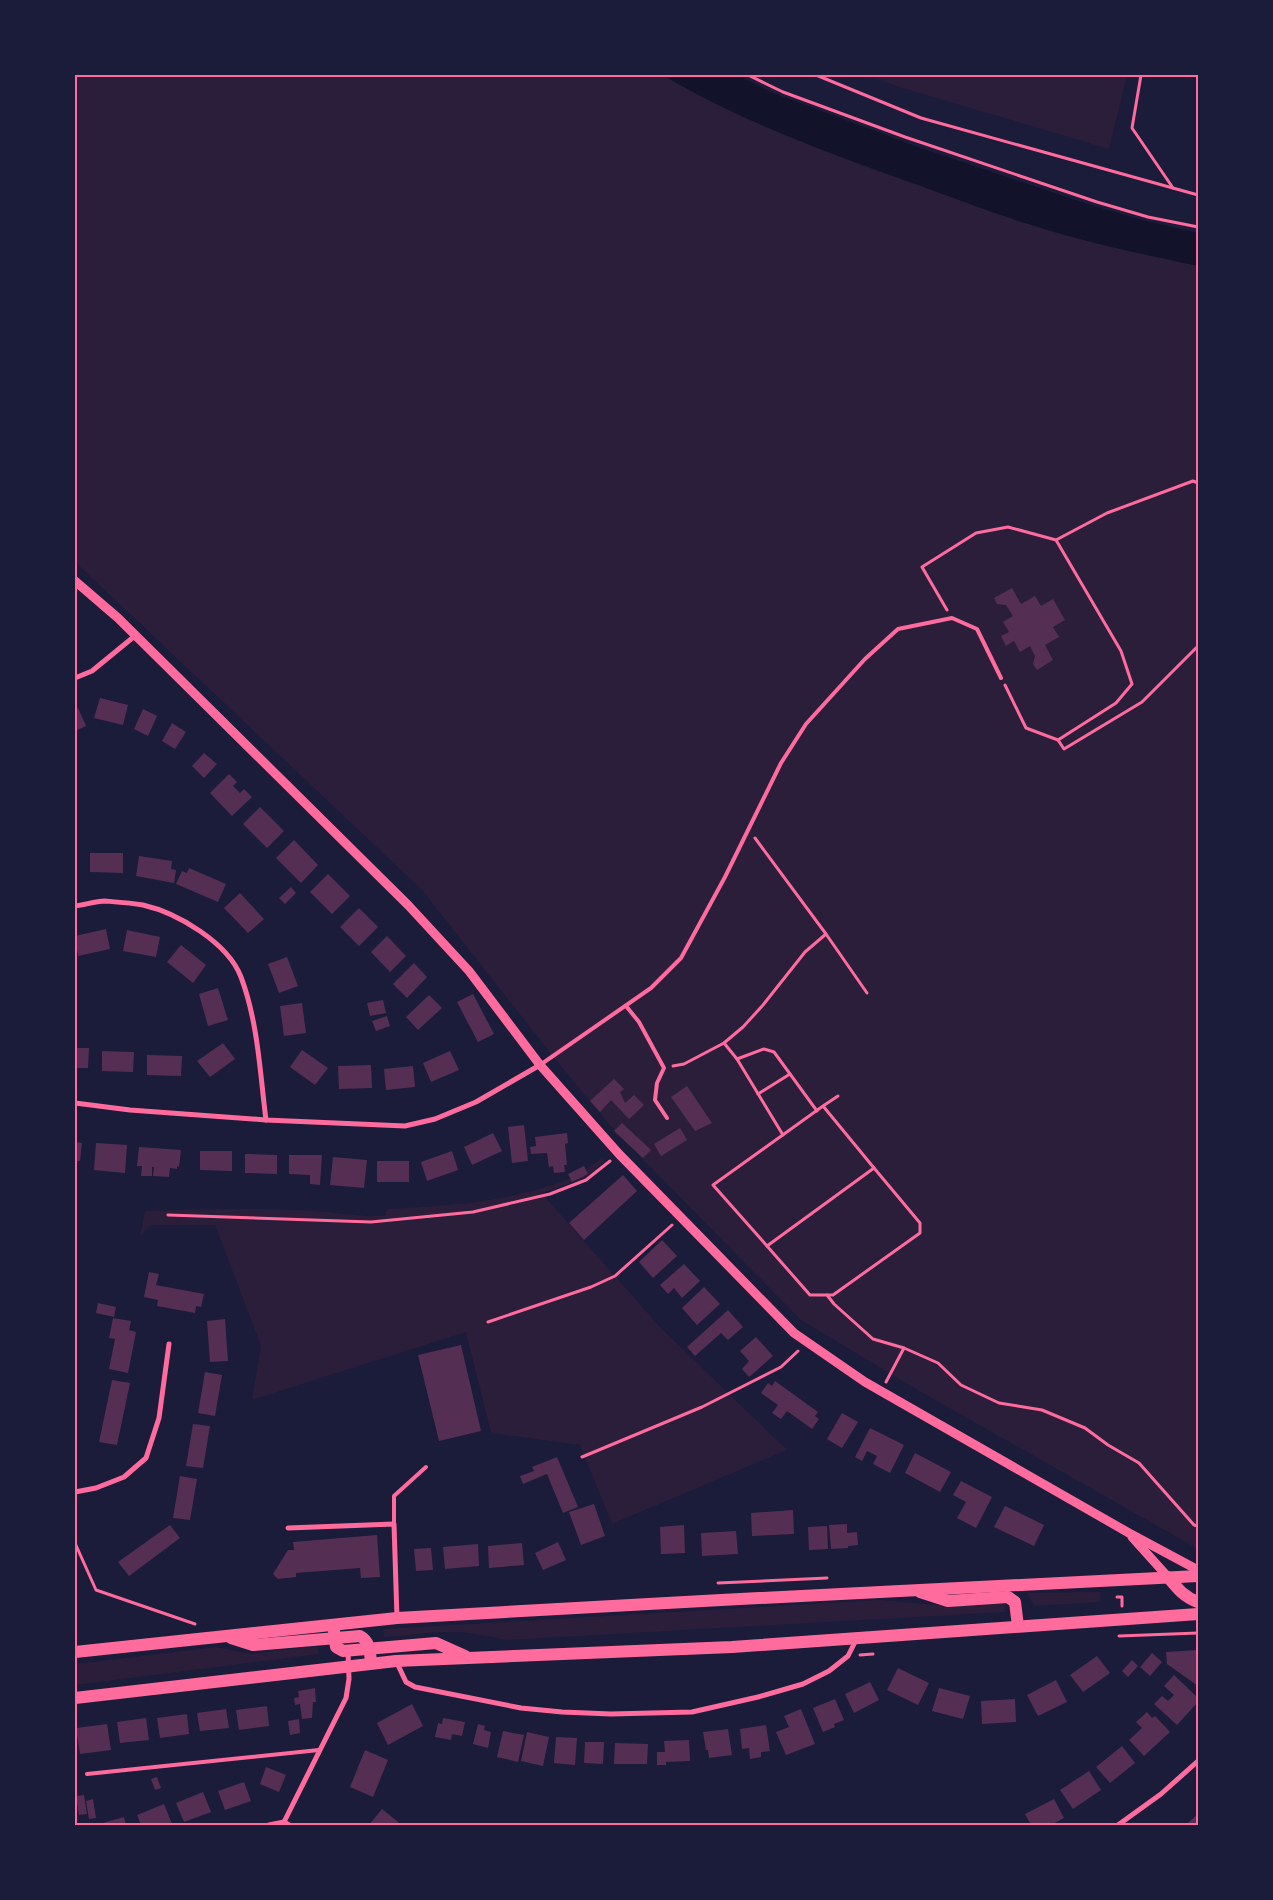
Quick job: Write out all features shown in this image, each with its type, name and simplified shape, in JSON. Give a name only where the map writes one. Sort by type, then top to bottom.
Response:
[{"type":"main road","points":[[75,1652],[226,1637],[334,1631],[397,1618],[1198,1576]]},
{"type":"main road","points":[[1168,1577],[1182,1594],[1198,1602]]},
{"type":"main road","points":[[913,1590],[948,1602],[1008,1597],[1015,1602],[1018,1626]]},
{"type":"main road","points":[[75,1698],[396,1660],[732,1646],[1198,1614]]},
{"type":"main road","points":[[334,1631],[365,1638],[370,1649],[371,1663]]},
{"type":"main road","points":[[334,1631],[336,1647],[343,1651],[436,1643],[468,1657]]},
{"type":"street","points":[[75,582],[136,635],[408,904],[468,971],[540,1065],[619,1154],[794,1333],[881,1391],[1128,1533],[1198,1570]]},
{"type":"street","points":[[75,678],[92,671],[136,635]]},
{"type":"street","points":[[75,906],[104,901],[143,905],[172,915],[198,930],[227,954],[240,975],[249,1006],[266,1120]]},
{"type":"street","points":[[75,1103],[130,1110],[266,1120],[405,1126],[435,1119],[476,1102],[540,1065]]},
{"type":"street","points":[[75,1492],[96,1488],[124,1477],[146,1458],[159,1418],[169,1344]]},
{"type":"street","points":[[288,1528],[394,1524],[397,1618]]},
{"type":"street","points":[[1128,1533],[1168,1577]]},
{"type":"street","points":[[396,1660],[406,1682],[415,1687],[521,1708],[611,1714],[692,1712],[758,1697],[803,1684],[829,1671],[848,1656],[858,1637]]},
{"type":"street","points":[[284,1822],[346,1698],[349,1679],[348,1651]]},
{"type":"street","points":[[1118,1825],[1161,1794],[1198,1761]]},
{"type":"street","points":[[270,1825],[284,1822],[289,1825]]},
{"type":"lane","points":[[540,1065],[651,988],[681,958],[725,877],[781,763],[806,724],[865,658],[898,630],[952,618],[977,630],[1001,678]]},
{"type":"lane","points":[[626,1006],[639,1022],[664,1068],[657,1083],[655,1100],[667,1118]]},
{"type":"lane","points":[[394,1524],[394,1496],[426,1467]]},
{"type":"lane","points":[[88,1774],[320,1750]]},
{"type":"path","points":[[748,75],[783,92],[905,137],[1097,202],[1148,217],[1198,227]]},
{"type":"path","points":[[816,75],[921,118],[1174,189],[1198,194]]},
{"type":"path","points":[[1141,75],[1132,128],[1174,189]]},
{"type":"path","points":[[952,618],[922,567],[976,533],[1008,527],[1056,540],[1107,513],[1193,481],[1198,483]]},
{"type":"path","points":[[1056,540],[1121,651],[1132,684],[1116,703],[1058,740]]},
{"type":"path","points":[[1001,678],[1026,728],[1058,740],[1064,749],[1142,702],[1198,646]]},
{"type":"path","points":[[748,828],[867,993]]},
{"type":"path","points":[[664,1068],[684,1064],[724,1043],[743,1027],[763,1005],[805,952],[826,934]]},
{"type":"path","points":[[724,1043],[737,1059],[783,1135]]},
{"type":"path","points":[[737,1059],[764,1049],[774,1052],[817,1111]]},
{"type":"path","points":[[758,1094],[790,1074]]},
{"type":"path","points":[[823,1106],[920,1223],[920,1234],[833,1295],[810,1295],[713,1185],[823,1106],[838,1096]]},
{"type":"path","points":[[168,1214],[371,1222],[473,1212],[550,1194],[586,1180],[619,1154]]},
{"type":"path","points":[[767,1246],[874,1168]]},
{"type":"path","points":[[488,1322],[591,1287],[615,1276],[681,1216]]},
{"type":"path","points":[[827,1295],[834,1304],[873,1339],[904,1348],[938,1363],[962,1385],[999,1403],[1042,1410],[1085,1428],[1108,1445],[1139,1463],[1194,1525],[1198,1526]]},
{"type":"path","points":[[582,1457],[702,1407],[739,1389],[781,1366],[807,1342]]},
{"type":"path","points":[[881,1391],[904,1348]]},
{"type":"path","points":[[75,1543],[96,1590],[201,1626]]},
{"type":"path","points":[[1109,1580],[1110,1597],[1122,1597],[1124,1636]]},
{"type":"shaded area","points":[[75,75],[663,75],[717,104],[773,130],[985,209],[1082,240],[1198,266],[1198,1549],[914,1388],[801,1320],[612,1128],[422,890],[75,562]]},
{"type":"shaded area","points":[[663,75],[737,75],[773,93],[915,146],[1081,202],[1138,219],[1198,233],[1198,266],[1082,240],[985,209],[773,130],[717,104]]},
{"type":"shaded area","points":[[868,75],[1127,75],[1109,149],[896,86]]},
{"type":"shaded area","points":[[602,1158],[605,1162],[584,1178],[538,1195],[546,1198],[660,1327],[787,1450],[612,1524],[580,1445],[491,1433],[466,1332],[252,1400],[261,1346],[215,1225],[151,1225],[140,1236],[145,1211],[279,1209],[385,1216],[387,1209],[478,1202],[523,1193],[566,1180]]},
{"type":"shaded area","points":[[1100,1592],[1100,1602],[1034,1606],[1027,1593]]},
{"type":"shaded area","points":[[880,1600],[949,1606],[1005,1604],[1005,1612],[508,1640],[462,1632],[384,1637],[384,1629]]},
{"type":"shaded area","points":[[317,1646],[319,1654],[75,1685],[75,1664],[216,1647],[251,1654]]},
{"type":"building","points":[[1012,588],[1021,604],[1035,596],[1041,606],[1053,599],[1065,620],[1053,627],[1059,637],[1045,645],[1053,660],[1037,670],[1033,664],[1035,656],[1030,646],[1020,652],[1014,641],[1006,646],[1001,636],[1009,632],[1003,622],[1013,616],[1006,605],[997,604],[994,598]]},
{"type":"building","points":[[100,698],[128,705],[123,725],[94,718]]},
{"type":"building","points":[[78,708],[86,726],[75,731],[75,709]]},
{"type":"building","points":[[143,709],[157,716],[148,736],[134,729]]},
{"type":"building","points":[[172,723],[186,732],[175,749],[162,741]]},
{"type":"building","points":[[204,753],[217,764],[204,778],[192,766]]},
{"type":"building","points":[[229,774],[237,782],[233,786],[240,793],[244,789],[252,797],[232,816],[210,793]]},
{"type":"building","points":[[260,807],[284,831],[267,848],[243,824]]},
{"type":"building","points":[[294,840],[318,865],[301,883],[276,858]]},
{"type":"building","points":[[90,853],[123,853],[123,873],[90,872]]},
{"type":"building","points":[[139,856],[172,861],[171,869],[176,870],[174,883],[136,876]]},
{"type":"building","points":[[189,868],[226,884],[218,902],[176,884],[182,871],[187,873]]},
{"type":"building","points":[[328,874],[350,896],[332,914],[310,892]]},
{"type":"building","points":[[291,887],[296,893],[285,904],[279,898]]},
{"type":"building","points":[[240,893],[264,919],[248,933],[224,908]]},
{"type":"building","points":[[359,908],[378,927],[359,946],[340,927]]},
{"type":"building","points":[[106,929],[110,949],[78,956],[75,936]]},
{"type":"building","points":[[127,930],[160,937],[156,957],[123,951]]},
{"type":"building","points":[[387,936],[406,956],[390,972],[371,952]]},
{"type":"building","points":[[181,945],[206,965],[193,983],[167,962]]},
{"type":"building","points":[[287,957],[298,986],[279,993],[268,964]]},
{"type":"building","points":[[414,963],[427,977],[407,998],[393,984]]},
{"type":"building","points":[[218,988],[228,1020],[208,1026],[199,994]]},
{"type":"building","points":[[473,994],[494,1034],[478,1042],[457,1002]]},
{"type":"building","points":[[429,995],[442,1008],[418,1030],[406,1017]]},
{"type":"building","points":[[383,1000],[386,1013],[370,1016],[367,1003]]},
{"type":"building","points":[[302,1003],[306,1033],[284,1036],[280,1006]]},
{"type":"building","points":[[387,1016],[390,1026],[376,1031],[372,1021]]},
{"type":"building","points":[[223,1043],[235,1059],[210,1077],[197,1061]]},
{"type":"building","points":[[75,1048],[89,1048],[88,1068],[75,1068]]},
{"type":"building","points":[[302,1050],[328,1068],[315,1085],[290,1067]]},
{"type":"building","points":[[102,1051],[134,1052],[133,1072],[102,1071]]},
{"type":"building","points":[[450,1051],[459,1070],[431,1082],[423,1063]]},
{"type":"building","points":[[147,1055],[182,1056],[181,1076],[147,1075]]},
{"type":"building","points":[[371,1065],[372,1088],[339,1089],[338,1066]]},
{"type":"building","points":[[413,1066],[415,1087],[386,1090],[384,1069]]},
{"type":"building","points":[[614,1079],[624,1089],[620,1092],[625,1103],[634,1095],[644,1105],[629,1119],[611,1100],[600,1112],[590,1101]]},
{"type":"building","points":[[687,1086],[712,1123],[695,1131],[671,1097]]},
{"type":"building","points":[[622,1123],[651,1150],[643,1158],[614,1131]]},
{"type":"building","points":[[524,1125],[528,1161],[512,1163],[508,1127]]},
{"type":"building","points":[[680,1128],[687,1140],[661,1156],[654,1144]]},
{"type":"building","points":[[493,1133],[502,1151],[472,1165],[464,1147]]},
{"type":"building","points":[[567,1133],[568,1143],[565,1144],[567,1165],[564,1165],[565,1172],[554,1173],[553,1166],[549,1167],[547,1153],[531,1154],[530,1147],[536,1146],[535,1137]]},
{"type":"building","points":[[75,1142],[82,1143],[80,1161],[75,1161]]},
{"type":"building","points":[[96,1143],[127,1145],[125,1173],[94,1170]]},
{"type":"building","points":[[139,1147],[181,1150],[179,1167],[177,1166],[177,1169],[170,1168],[169,1177],[153,1176],[154,1167],[152,1167],[152,1176],[141,1176],[142,1166],[137,1166]]},
{"type":"building","points":[[200,1151],[232,1151],[232,1171],[200,1170]]},
{"type":"building","points":[[452,1151],[458,1170],[427,1181],[421,1162]]},
{"type":"building","points":[[245,1154],[277,1155],[277,1174],[245,1173]]},
{"type":"building","points":[[289,1155],[322,1155],[320,1185],[310,1184],[310,1175],[289,1174]]},
{"type":"building","points":[[333,1157],[367,1160],[364,1188],[330,1185]]},
{"type":"building","points":[[377,1161],[409,1161],[409,1182],[377,1182]]},
{"type":"building","points":[[584,1166],[588,1174],[572,1182],[568,1174]]},
{"type":"building","points":[[623,1175],[637,1191],[584,1240],[569,1223]]},
{"type":"building","points":[[662,1240],[677,1256],[653,1278],[639,1262]]},
{"type":"building","points":[[684,1264],[700,1281],[682,1298],[674,1288],[668,1294],[660,1285]]},
{"type":"building","points":[[149,1272],[159,1274],[156,1285],[204,1294],[201,1307],[196,1306],[195,1313],[157,1306],[158,1300],[144,1297]]},
{"type":"building","points":[[704,1287],[720,1304],[697,1325],[682,1308]]},
{"type":"building","points":[[98,1303],[116,1307],[114,1317],[96,1313]]},
{"type":"building","points":[[728,1310],[743,1327],[728,1340],[721,1333],[695,1356],[687,1347]]},
{"type":"building","points":[[113,1318],[131,1321],[129,1330],[136,1332],[128,1373],[109,1369],[115,1339],[109,1338]]},
{"type":"building","points":[[225,1319],[228,1361],[210,1362],[207,1321]]},
{"type":"building","points":[[756,1337],[773,1356],[749,1377],[742,1369],[749,1361],[740,1351]]},
{"type":"building","points":[[461,1345],[481,1431],[439,1441],[418,1355]]},
{"type":"building","points":[[205,1372],[222,1375],[215,1416],[198,1413]]},
{"type":"building","points":[[112,1380],[130,1383],[117,1445],[99,1442]]},
{"type":"building","points":[[775,1381],[818,1412],[815,1416],[819,1419],[812,1429],[787,1411],[781,1419],[772,1413],[778,1405],[761,1393],[768,1383],[772,1386]]},
{"type":"building","points":[[842,1413],[858,1422],[842,1448],[827,1439]]},
{"type":"building","points":[[193,1424],[210,1426],[203,1468],[186,1466]]},
{"type":"building","points":[[870,1428],[904,1445],[890,1473],[873,1464],[877,1456],[867,1451],[862,1461],[855,1457]]},
{"type":"building","points":[[915,1453],[951,1472],[940,1492],[905,1473]]},
{"type":"building","points":[[557,1457],[578,1507],[563,1513],[547,1474],[523,1484],[520,1476],[534,1471],[532,1467]]},
{"type":"building","points":[[180,1476],[197,1479],[190,1520],[173,1518]]},
{"type":"building","points":[[961,1481],[992,1497],[976,1528],[957,1518],[966,1502],[953,1495]]},
{"type":"building","points":[[594,1504],[605,1536],[581,1545],[569,1512]]},
{"type":"building","points":[[1005,1506],[1044,1525],[1034,1546],[994,1527]]},
{"type":"building","points":[[793,1510],[794,1534],[752,1536],[751,1513]]},
{"type":"building","points":[[847,1524],[847,1533],[857,1532],[858,1545],[848,1546],[848,1548],[831,1549],[829,1525]]},
{"type":"building","points":[[170,1525],[180,1538],[129,1576],[118,1562]]},
{"type":"building","points":[[684,1525],[685,1553],[661,1554],[660,1527]]},
{"type":"building","points":[[827,1526],[828,1549],[809,1550],[808,1527]]},
{"type":"building","points":[[736,1531],[738,1554],[702,1556],[701,1533]]},
{"type":"building","points":[[377,1535],[380,1577],[361,1578],[360,1568],[296,1573],[296,1577],[278,1579],[273,1574],[288,1550],[294,1550],[293,1542]]},
{"type":"building","points":[[558,1542],[566,1560],[543,1570],[535,1553]]},
{"type":"building","points":[[522,1543],[524,1565],[489,1568],[488,1546]]},
{"type":"building","points":[[478,1544],[479,1566],[445,1569],[443,1547]]},
{"type":"building","points":[[431,1548],[433,1570],[416,1571],[414,1549]]},
{"type":"building","points":[[1198,1650],[1198,1686],[1167,1664],[1166,1652]]},
{"type":"building","points":[[1152,1653],[1162,1662],[1150,1676],[1140,1667]]},
{"type":"building","points":[[1097,1656],[1110,1673],[1083,1692],[1070,1675]]},
{"type":"building","points":[[1132,1660],[1138,1666],[1128,1677],[1122,1671]]},
{"type":"building","points":[[898,1668],[929,1683],[918,1705],[887,1690]]},
{"type":"building","points":[[1174,1675],[1198,1698],[1198,1702],[1177,1725],[1154,1704],[1162,1696],[1168,1701],[1174,1695],[1164,1686]]},
{"type":"building","points":[[1056,1680],[1067,1702],[1038,1716],[1027,1695]]},
{"type":"building","points":[[870,1682],[879,1700],[854,1713],[845,1694]]},
{"type":"building","points":[[315,1688],[316,1702],[313,1702],[312,1718],[302,1719],[300,1704],[295,1705],[294,1698],[299,1697],[298,1691]]},
{"type":"building","points":[[939,1688],[970,1696],[963,1719],[932,1711]]},
{"type":"building","points":[[835,1699],[844,1720],[834,1724],[835,1727],[823,1732],[813,1708]]},
{"type":"building","points":[[1015,1699],[1016,1722],[982,1724],[981,1701]]},
{"type":"building","points":[[412,1704],[423,1726],[388,1745],[377,1723]]},
{"type":"building","points":[[267,1706],[269,1726],[239,1730],[236,1710]]},
{"type":"building","points":[[226,1709],[229,1728],[200,1731],[197,1713]]},
{"type":"building","points":[[801,1709],[815,1744],[786,1755],[776,1732],[789,1727],[784,1716]]},
{"type":"building","points":[[1147,1712],[1152,1718],[1155,1716],[1170,1732],[1144,1756],[1129,1740],[1142,1728],[1136,1722]]},
{"type":"building","points":[[187,1714],[189,1734],[160,1738],[157,1718]]},
{"type":"building","points":[[146,1718],[149,1740],[120,1743],[117,1722]]},
{"type":"building","points":[[443,1718],[465,1722],[462,1736],[452,1734],[451,1740],[435,1737],[438,1723],[442,1724]]},
{"type":"building","points":[[299,1719],[300,1733],[290,1735],[288,1721]]},
{"type":"building","points":[[107,1724],[111,1750],[80,1754],[76,1728]]},
{"type":"building","points":[[478,1724],[485,1726],[484,1730],[491,1732],[488,1748],[473,1744]]},
{"type":"building","points":[[766,1725],[770,1751],[761,1752],[761,1757],[750,1759],[749,1748],[742,1749],[740,1729]]},
{"type":"building","points":[[728,1729],[732,1755],[709,1758],[703,1732]]},
{"type":"building","points":[[503,1731],[524,1735],[518,1762],[497,1757]]},
{"type":"building","points":[[527,1732],[549,1737],[543,1766],[521,1761]]},
{"type":"building","points":[[556,1737],[577,1738],[575,1765],[554,1763]]},
{"type":"building","points":[[689,1740],[690,1761],[666,1762],[666,1765],[657,1765],[657,1752],[665,1752],[664,1741]]},
{"type":"building","points":[[585,1742],[604,1742],[603,1764],[584,1763]]},
{"type":"building","points":[[615,1743],[648,1744],[647,1764],[614,1764]]},
{"type":"building","points":[[1122,1746],[1135,1763],[1110,1783],[1096,1767]]},
{"type":"building","points":[[365,1750],[388,1760],[373,1797],[350,1787]]},
{"type":"building","points":[[266,1767],[286,1775],[279,1792],[260,1784]]},
{"type":"building","points":[[1089,1771],[1101,1790],[1073,1809],[1060,1790]]},
{"type":"building","points":[[157,1777],[161,1788],[155,1790],[151,1779]]},
{"type":"building","points":[[244,1782],[251,1801],[225,1810],[218,1791]]},
{"type":"building","points":[[203,1792],[211,1812],[184,1822],[176,1803]]},
{"type":"building","points":[[84,1795],[87,1814],[79,1815],[76,1796]]},
{"type":"building","points":[[93,1799],[96,1818],[89,1819],[86,1801]]},
{"type":"building","points":[[1054,1799],[1064,1818],[1051,1825],[1031,1825],[1025,1814]]},
{"type":"building","points":[[164,1804],[172,1824],[141,1825],[137,1815]]},
{"type":"building","points":[[382,1809],[397,1821],[401,1825],[369,1825]]},
{"type":"building","points":[[1198,1814],[1198,1825],[1186,1825],[1189,1822]]},
{"type":"building","points":[[124,1817],[126,1825],[99,1825],[99,1824]]}]
